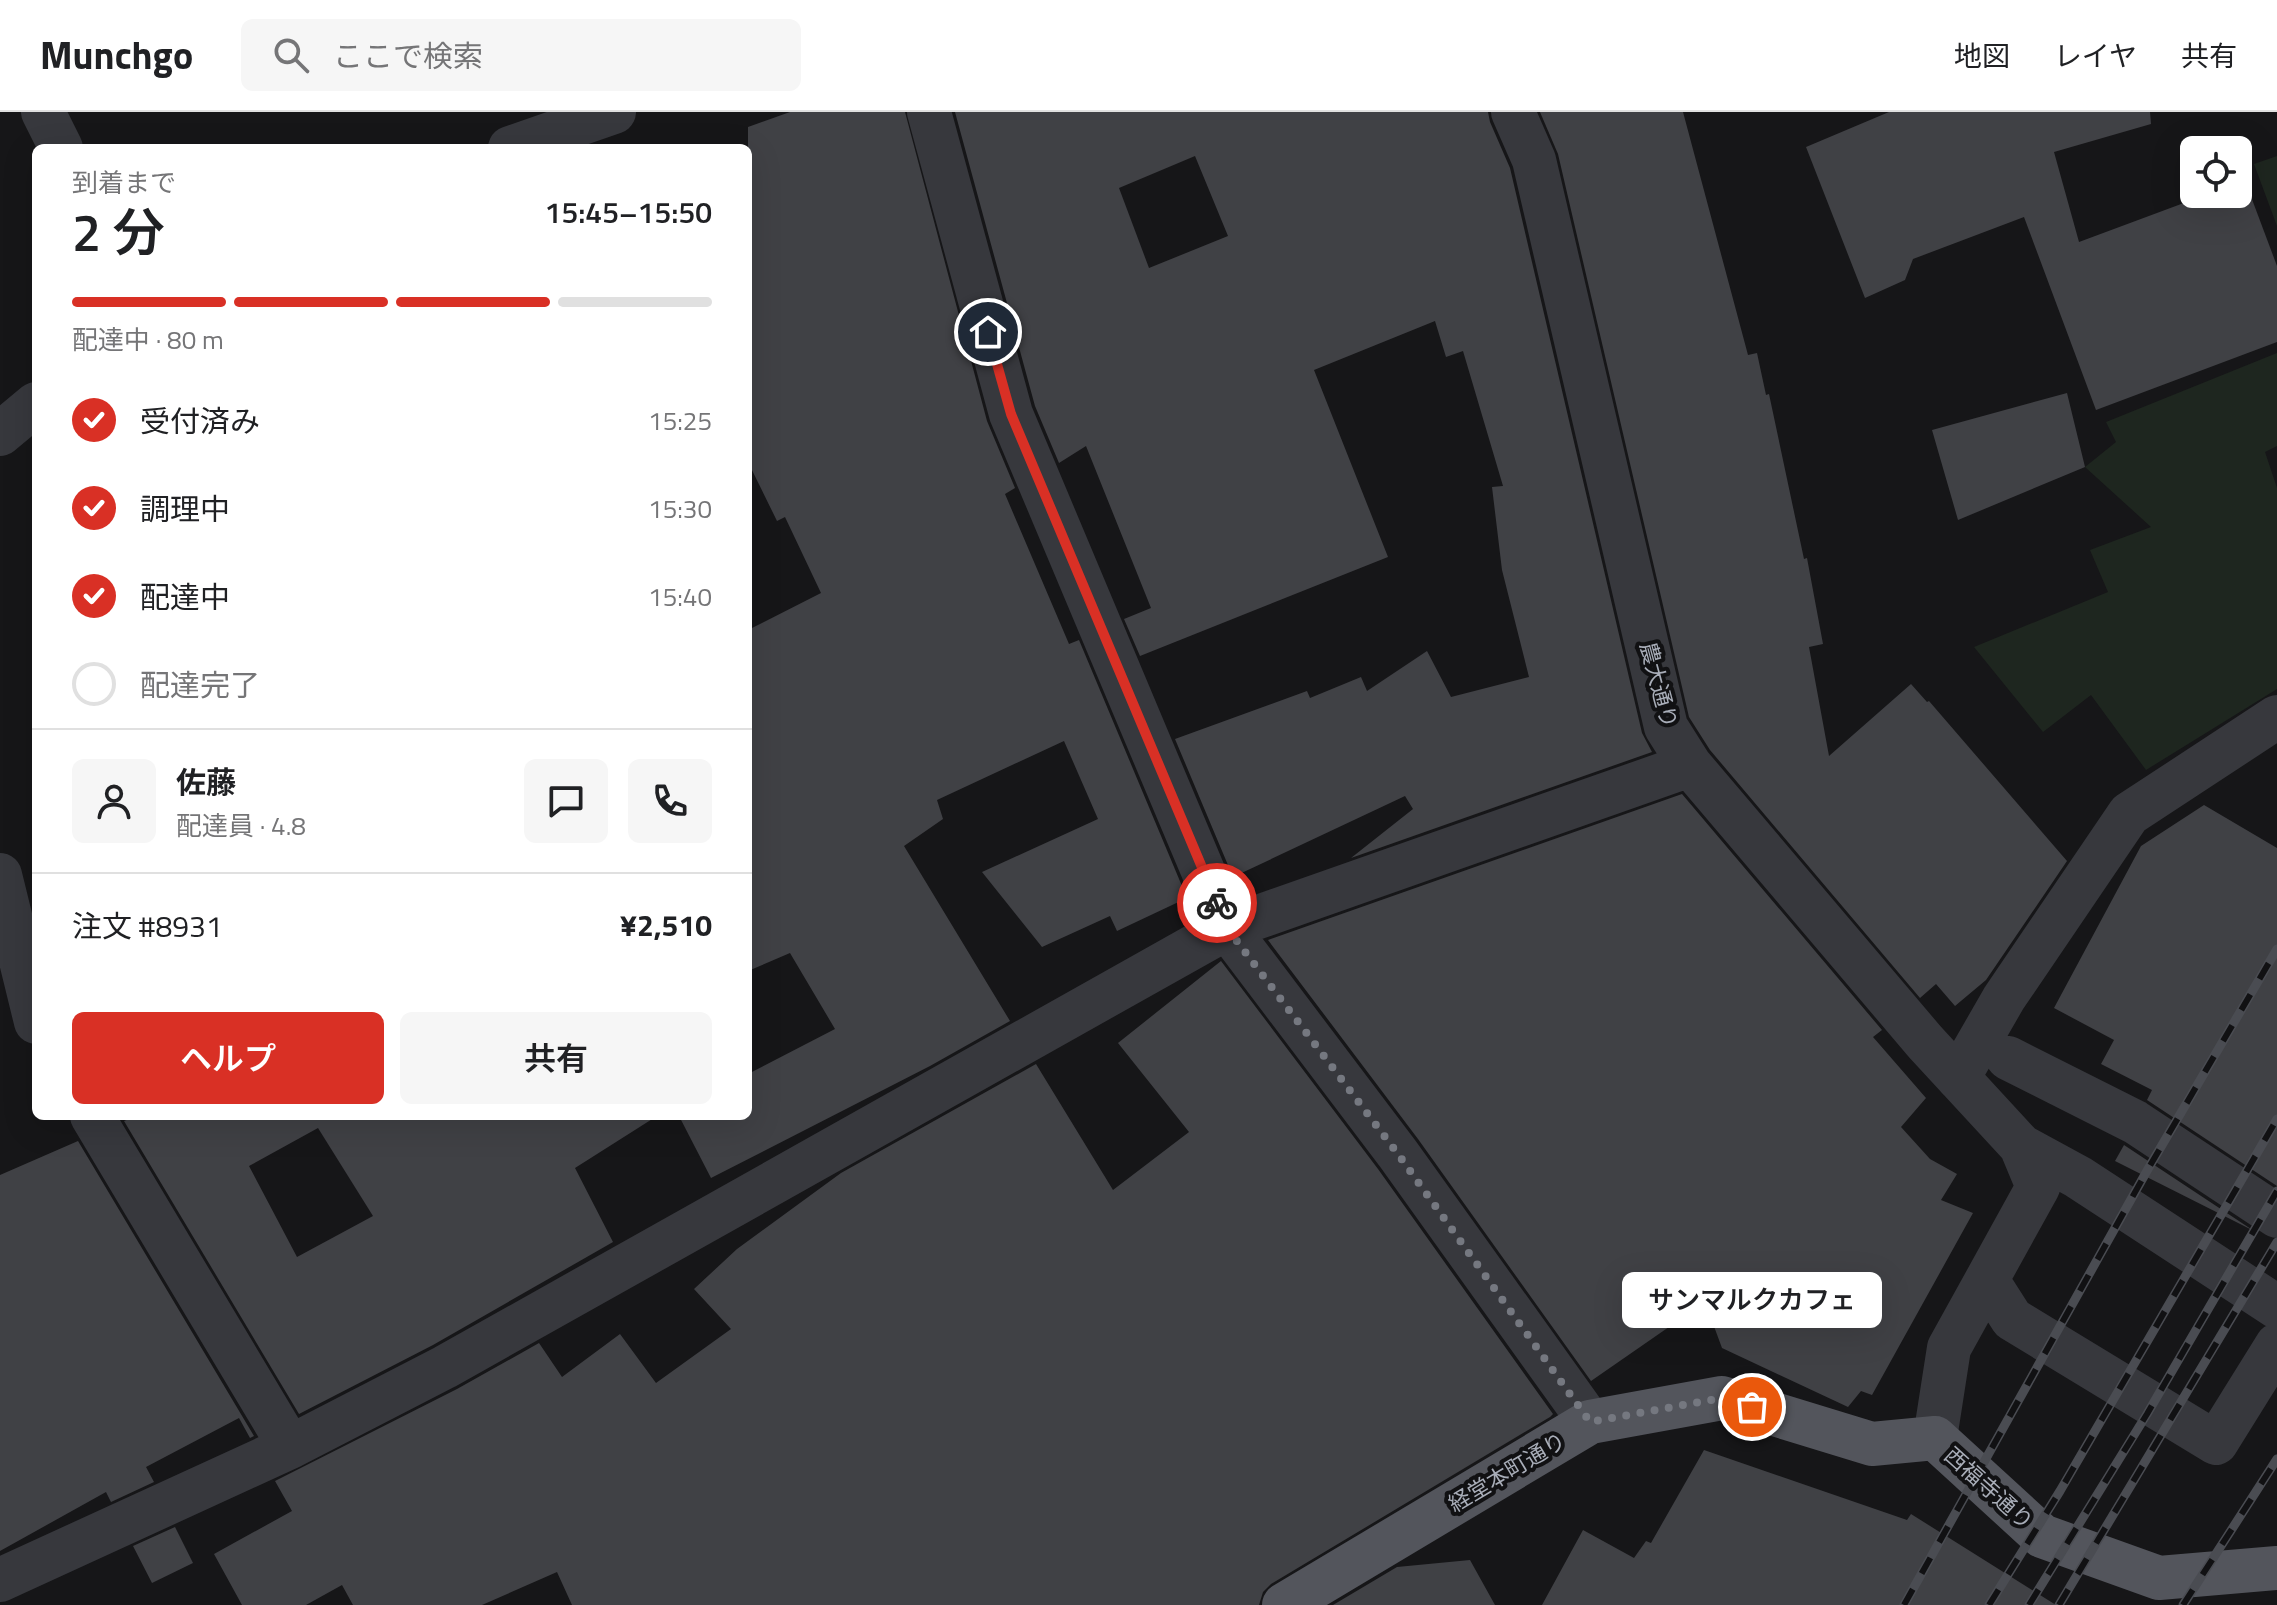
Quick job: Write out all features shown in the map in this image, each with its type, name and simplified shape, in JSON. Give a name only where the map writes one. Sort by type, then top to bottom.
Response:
[{"type":"main road","name":"経堂本町通り","points":[[1284,1605],[1590,1422],[1722,1398],[1872,1444],[1935,1438]]},
{"type":"main road","name":"西福寺通り","points":[[1935,1438],[2042,1536],[2159,1578],[2277,1568]]},
{"type":"street","points":[[43,112],[59,144]]},
{"type":"street","points":[[929,112],[1011,414],[1227,928],[1398,1154],[1590,1422]]},
{"type":"street","name":"農大通り","points":[[1513,112],[1534,160],[1666,727],[1690,765],[1958,1078],[2021,1146]]},
{"type":"street","points":[[520,144],[594,115]]},
{"type":"street","points":[[0,434],[32,407]]},
{"type":"street","points":[[1958,1078],[2004,998],[2129,814],[2277,717]]},
{"type":"street","points":[[0,1580],[290,1447],[459,1359],[1227,928],[1690,765]]},
{"type":"street","points":[[0,875],[32,1006]]},
{"type":"street","points":[[2008,1058],[2135,1122],[2277,1216]]},
{"type":"street","points":[[94,1120],[290,1447]]},
{"type":"street","points":[[1935,1438],[1949,1348],[2038,1187],[2021,1146]]},
{"type":"street","points":[[2021,1146],[2078,1177],[2277,1307]]},
{"type":"street","points":[[1987,1280],[2012,1319],[2216,1443],[2277,1345]]},
{"type":"shaded area","points":[[2277,156],[2277,226],[2254,164]]},
{"type":"shaded area","points":[[2277,353],[2277,446],[2265,452],[2277,488],[2277,689],[2146,770],[2091,695],[2043,732],[1974,647],[2108,592],[2090,550],[2151,527],[2085,467],[2116,442],[2106,422]]},
{"type":"building","points":[[790,112],[905,112],[987,421],[1015,488],[1005,494],[1069,644],[1079,640],[1187,898],[1117,931],[1110,916],[1042,947],[982,872],[1098,819],[1064,741],[937,800],[943,819],[904,846],[1010,1021],[930,1066],[711,1178],[681,1120],[752,1120],[752,1072],[835,1029],[790,953],[752,969],[752,628],[821,593],[785,517],[777,521],[752,470],[752,144],[748,144],[748,127]]},
{"type":"building","points":[[955,112],[1488,112],[1510,168],[1642,733],[1652,752],[1351,858],[1413,809],[1405,796],[1233,877],[1175,739],[1307,691],[1310,698],[1361,677],[1367,691],[1427,651],[1451,697],[1529,677],[1502,570],[1492,487],[1503,486],[1463,351],[1446,357],[1435,321],[1314,370],[1388,557],[1140,656],[1124,619],[1151,608],[1086,446],[1059,463],[1035,406]],"holes":[[[1195,156],[1228,236],[1149,268],[1119,188]]]},
{"type":"building","points":[[1540,112],[1683,112],[1748,355],[1757,353],[1766,395],[1769,394],[1804,559],[1807,558],[1823,644],[1809,647],[1829,756],[1911,684],[2067,861],[1986,980],[1955,1006],[1936,984],[1920,998],[1710,750],[1689,717],[1558,154]]},
{"type":"building","points":[[1889,112],[2150,112],[2151,124],[2054,152],[2079,242],[2180,204],[2180,208],[2252,208],[2252,199],[2277,266],[2277,342],[2096,410],[2024,217],[1913,259],[1905,280],[1865,298],[1806,147]]},
{"type":"building","points":[[2067,393],[2085,467],[1958,520],[1932,430]]},
{"type":"building","points":[[1682,794],[1882,1030],[1873,1037],[1926,1098],[1901,1127],[1930,1159],[1957,1174],[1941,1200],[1973,1213],[1872,1395],[1861,1391],[1848,1407],[1722,1348],[1705,1302],[1591,1381],[1418,1139],[1268,940]]},
{"type":"building","points":[[2204,805],[2277,848],[2277,1186],[2147,1100],[2152,1090],[2101,1064],[2114,1040],[2054,1008],[2141,846]]},
{"type":"building","points":[[1221,961],[1378,1169],[1553,1414],[1550,1417],[1271,1584],[1263,1592],[1259,1605],[572,1605],[557,1572],[482,1605],[353,1605],[342,1585],[306,1605],[242,1605],[214,1554],[292,1511],[275,1481],[457,1389],[539,1343],[562,1377],[620,1334],[656,1383],[731,1329],[694,1289],[737,1249],[841,1173],[1036,1064],[1113,1190],[1189,1132],[1118,1043]]},
{"type":"building","points":[[651,1120],[575,1168],[613,1242],[433,1345],[299,1414],[124,1121]],"holes":[[[318,1128],[373,1216],[297,1257],[249,1166]]]},
{"type":"building","points":[[78,1141],[254,1436],[250,1438],[239,1418],[146,1467],[154,1482],[111,1502],[106,1492],[0,1551],[0,1175]]},
{"type":"building","points":[[2124,1145],[2254,1231],[2115,1161]]},
{"type":"building","points":[[1704,1450],[1907,1520],[1911,1514],[2056,1605],[1542,1605],[1583,1530],[1634,1558],[1646,1541],[1651,1543]]},
{"type":"building","points":[[175,1527],[193,1563],[152,1583],[133,1546]]},
{"type":"building","points":[[1470,1560],[1495,1605],[1333,1605],[1397,1567]]},
{"type":"railway","points":[[1904,1605],[2148,1169],[2277,949]]},
{"type":"railway","points":[[1989,1605],[2060,1491],[2277,1119]]},
{"type":"railway","points":[[2029,1605],[2147,1414],[2277,1191]]},
{"type":"railway","points":[[2059,1605],[2277,1242]]},
{"type":"railway","points":[[2183,1605],[2277,1459]]},
{"type":"way so far","points":[[1217,903],[1227,928],[1398,1154],[1590,1422],[1722,1398],[1752,1407]]},
{"type":"place","name":"サンマルクカフェ","points":[[1752,1407]]},
{"type":"route","points":[[988,332],[1011,414],[1217,903]]}]
